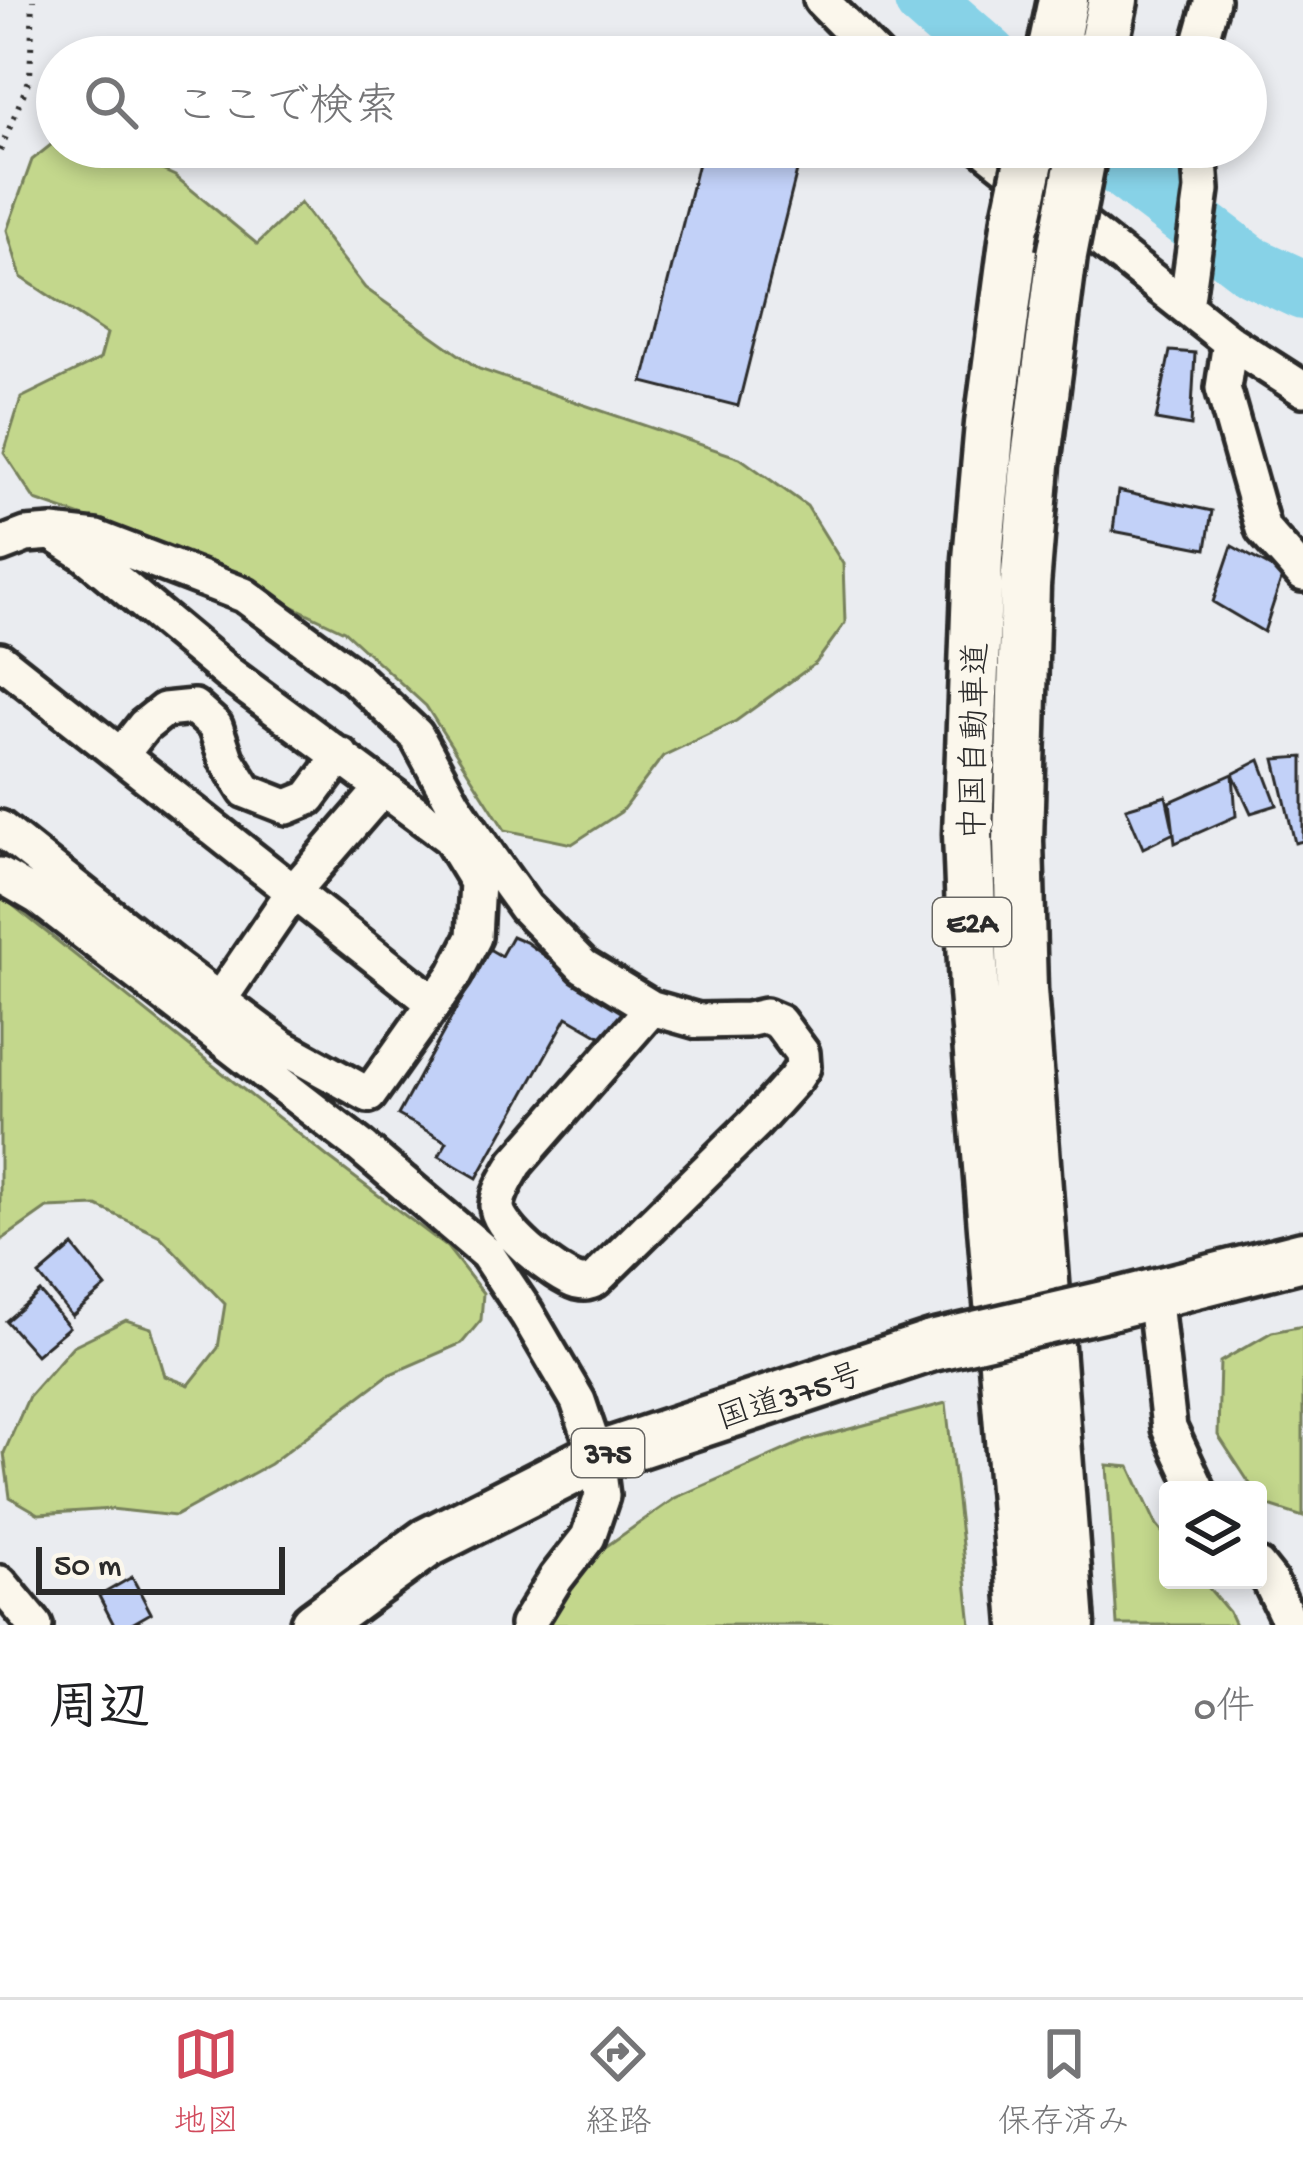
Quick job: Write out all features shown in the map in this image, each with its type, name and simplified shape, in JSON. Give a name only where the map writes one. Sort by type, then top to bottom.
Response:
[{"type":"highway","points":[[1055,36],[1063,0]]},
{"type":"highway","points":[[1105,36],[1113,0]]},
{"type":"highway","name":"中国自動車道","points":[[1025,1625],[974,992],[968,834],[978,560],[1017,218],[1028,168]]},
{"type":"highway","name":"中国自動車道","points":[[1070,1625],[1024,1014],[1018,842],[1025,586],[1035,465],[1062,255],[1079,168]]},
{"type":"highway","name":"国道375号","points":[[315,1625],[427,1543],[597,1457],[932,1346],[1303,1256]]},
{"type":"street","points":[[821,0],[856,36]]},
{"type":"street","points":[[1202,36],[1212,0]]},
{"type":"street","points":[[1010,168],[1230,342],[1303,389]]},
{"type":"street","points":[[1186,307],[1202,190],[1200,168]]},
{"type":"street","points":[[1230,342],[1223,388],[1263,529],[1303,574]]},
{"type":"street","points":[[0,545],[26,535],[52,533],[96,538],[244,595],[355,677],[416,735],[453,803],[525,907],[583,965],[652,1008],[698,1021],[773,1018],[802,1053],[802,1067],[795,1079],[756,1122],[596,1280],[572,1281],[528,1250],[501,1220],[497,1206],[502,1186],[652,1008]]},
{"type":"street","points":[[52,533],[139,597],[229,674],[450,838],[477,882],[474,937],[455,974],[341,1131]]},
{"type":"street","points":[[0,660],[434,1003]]},
{"type":"street","points":[[121,755],[164,710],[194,707],[214,726],[226,759],[246,791],[287,807],[309,798],[340,755]]},
{"type":"street","points":[[220,1000],[293,892],[382,789]]},
{"type":"street","points":[[0,828],[282,1047],[369,1095]]},
{"type":"street","points":[[0,875],[38,897],[341,1131],[487,1253],[578,1401],[597,1457],[602,1496],[589,1537],[527,1625]]},
{"type":"street","points":[[1136,1298],[1169,1428],[1194,1481]]},
{"type":"street","points":[[1267,1577],[1291,1625]]},
{"type":"street","points":[[0,1583],[35,1625]]},
{"type":"path","points":[[0,151],[30,78],[33,0]]},
{"type":"green space","points":[[36,157],[36,168],[158,168],[175,176],[257,244],[300,203],[365,288],[479,369],[740,458],[807,506],[843,564],[845,623],[816,663],[736,721],[663,756],[621,812],[572,844],[505,830],[426,706],[344,631],[162,544],[35,500],[4,453],[21,398],[100,359],[107,334],[21,277],[7,230]]},
{"type":"green space","points":[[0,895],[447,1247],[483,1293],[481,1320],[462,1343],[388,1375],[270,1464],[175,1516],[111,1509],[39,1514],[10,1497],[4,1453],[29,1396],[73,1346],[126,1320],[151,1328],[165,1376],[189,1385],[218,1348],[225,1304],[160,1236],[97,1206],[47,1208],[0,1241]]},
{"type":"green space","points":[[1303,1326],[1303,1517],[1267,1505],[1267,1481],[1248,1481],[1218,1435],[1220,1362],[1272,1332]]},
{"type":"green space","points":[[946,1403],[971,1625],[543,1625],[601,1550],[675,1498],[805,1441]]},
{"type":"green space","points":[[1107,1465],[1130,1467],[1159,1528],[1159,1589],[1210,1589],[1235,1625],[1117,1625]]},
{"type":"building","points":[[697,168],[798,168],[738,406],[643,382]]},
{"type":"building","points":[[1170,351],[1195,353],[1191,426],[1156,420]]},
{"type":"building","points":[[1118,491],[1212,511],[1206,549],[1113,531]]},
{"type":"building","points":[[1232,546],[1283,574],[1264,632],[1213,602]]},
{"type":"building","points":[[1303,757],[1303,841],[1295,843],[1275,759]]},
{"type":"building","points":[[1260,760],[1277,805],[1251,813],[1233,774]]},
{"type":"building","points":[[1233,774],[1236,816],[1175,843],[1170,802]]},
{"type":"building","points":[[1166,796],[1174,833],[1143,848],[1126,808]]},
{"type":"building","points":[[512,936],[625,1014],[607,1040],[567,1017],[477,1178],[439,1156],[447,1142],[398,1115],[489,949],[501,956]]},
{"type":"building","points":[[73,1246],[106,1287],[72,1316],[39,1275]]},
{"type":"building","points":[[40,1292],[69,1327],[36,1355],[6,1321]]},
{"type":"building","points":[[132,1577],[151,1613],[130,1625],[114,1625],[99,1596]]},
{"type":"waterway","points":[[924,0],[965,36]]},
{"type":"waterway","points":[[1122,168],[1251,266],[1303,290]]}]
